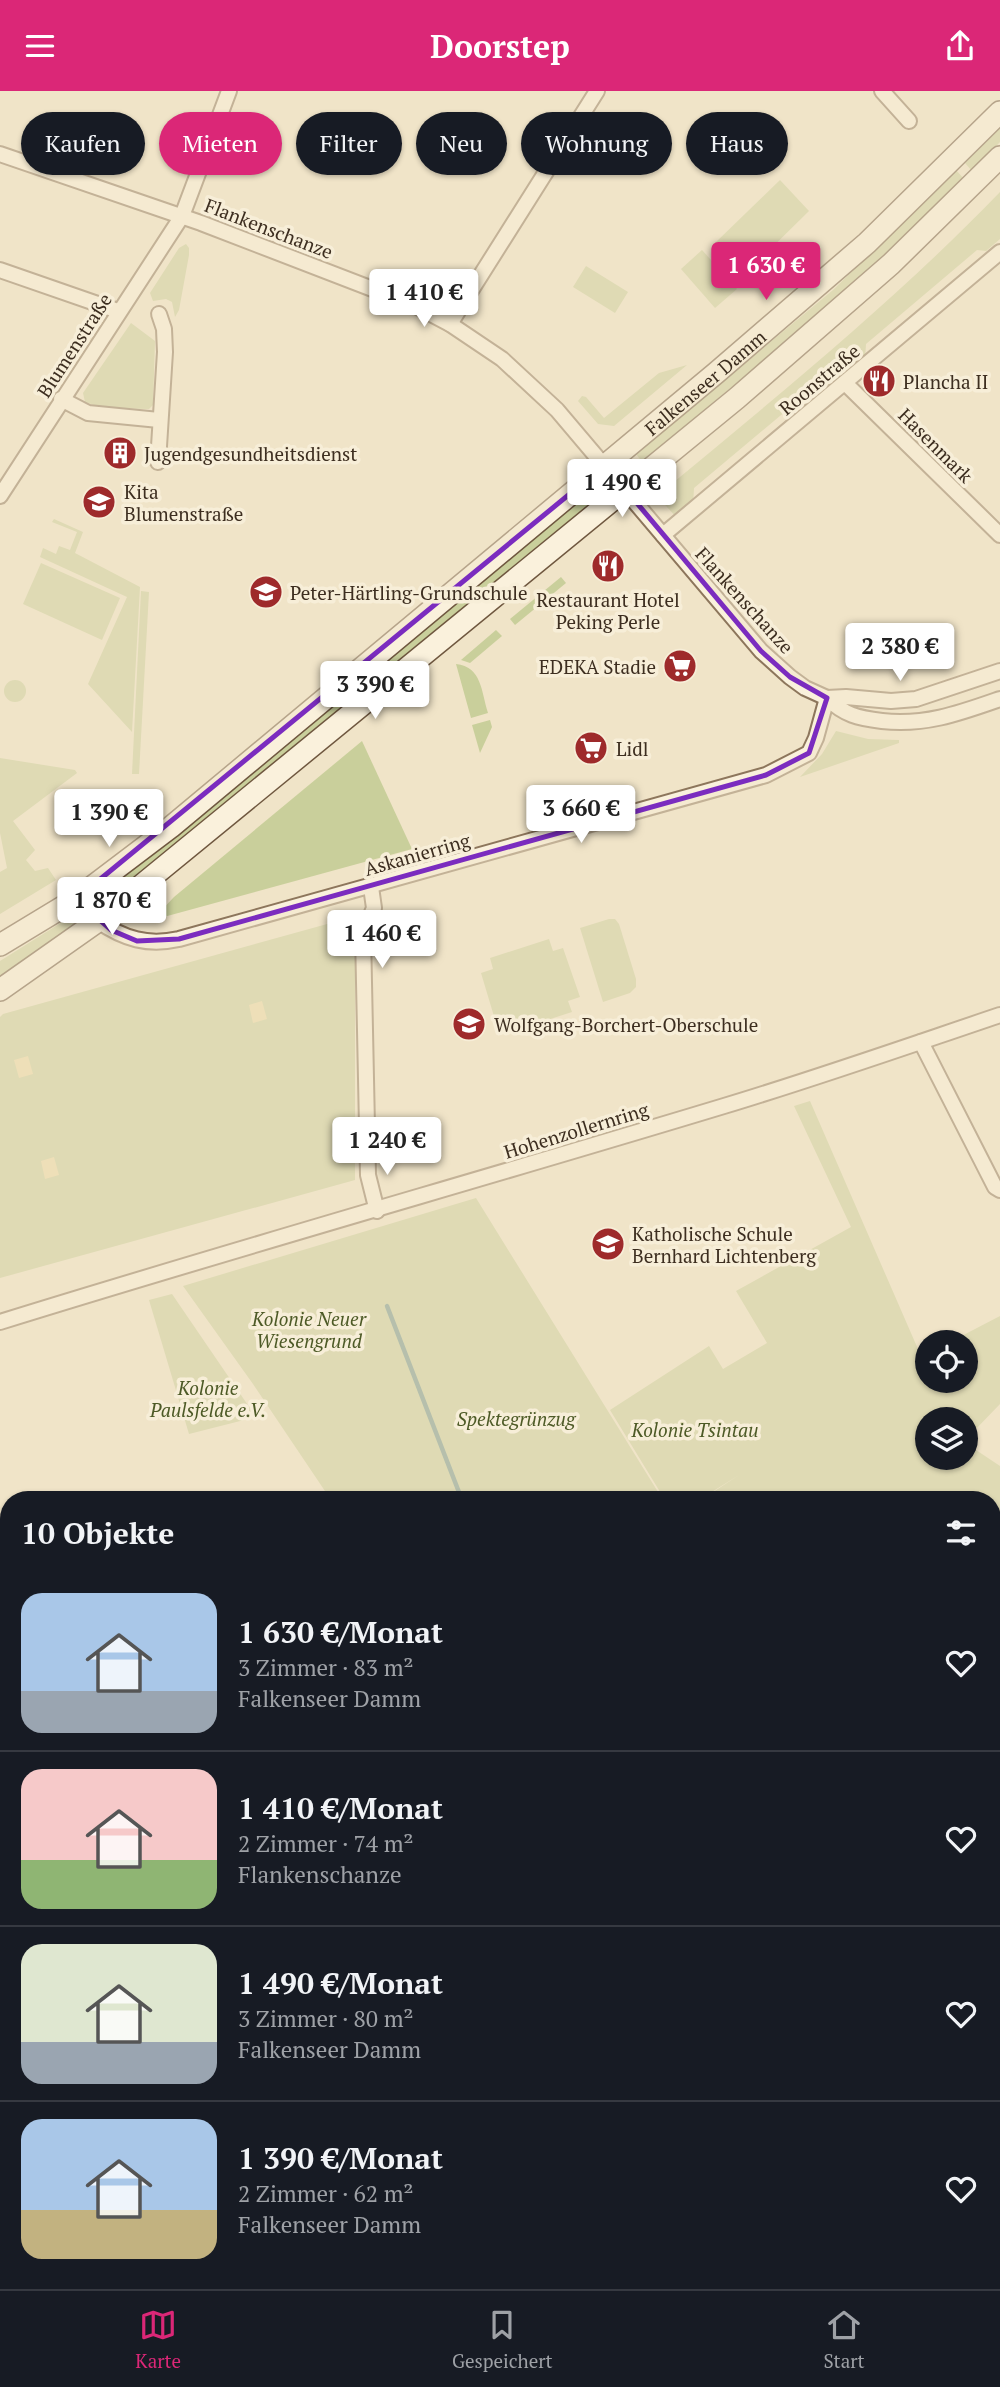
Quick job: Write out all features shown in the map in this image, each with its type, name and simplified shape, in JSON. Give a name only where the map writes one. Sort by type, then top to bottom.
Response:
[{"type":"main road","name":"Falkenseer Damm","points":[[0,945],[76,899],[171,827],[867,243],[1000,112]]},
{"type":"main road","name":"Falkenseer Damm","points":[[0,990],[98,922],[737,398],[891,264],[1000,157]]},
{"type":"main road","points":[[76,899],[98,922]]},
{"type":"street","name":"Blumenstraße","points":[[0,496],[181,216],[229,91]]},
{"type":"street","points":[[450,324],[597,91]]},
{"type":"street","points":[[882,91],[909,121]]},
{"type":"street","name":"Flankenschanze","points":[[0,153],[181,216],[414,305],[450,324],[502,359],[541,393],[626,489],[761,651],[797,683],[828,698],[841,711],[869,719],[923,723],[1000,699]]},
{"type":"street","name":"Roonstraße","points":[[663,535],[1000,252]]},
{"type":"street","points":[[0,270],[118,311]]},
{"type":"street","points":[[158,462],[165,352],[164,329],[159,314]]},
{"type":"street","name":"Hasenmark","points":[[845,383],[1000,535]]},
{"type":"street","points":[[61,399],[88,413],[159,420]]},
{"type":"street","name":"Flankenschanze","points":[[828,698],[891,701],[916,699],[1000,671]]},
{"type":"street","name":"Askanierring","points":[[98,922],[118,935],[137,941],[160,943],[371,887],[766,775],[809,753],[828,698]]},
{"type":"street","points":[[916,699],[923,723]]},
{"type":"street","points":[[371,887],[374,908],[363,934],[363,946],[368,1175],[377,1211]]},
{"type":"street","name":"Hohenzollernring","points":[[0,1322],[169,1269],[377,1211],[726,1106],[1000,1016]]},
{"type":"street","points":[[921,1042],[991,1180],[1000,1190]]},
{"type":"highlighted area","points":[[605,465],[761,651],[790,677],[827,698],[809,753],[766,775],[179,939],[137,941],[111,930],[76,899]]},
{"type":"green space","points":[[1000,127],[1000,142],[972,171],[965,163]]},
{"type":"green space","points":[[956,170],[964,179],[926,217],[806,324],[642,462],[636,454],[833,290]]},
{"type":"green space","points":[[780,180],[809,211],[745,274],[715,243]]},
{"type":"green space","points":[[1000,192],[1000,239],[986,251],[977,250],[866,344],[865,360],[821,396],[805,395],[694,488],[693,505],[677,518],[657,496],[876,311]]},
{"type":"green space","points":[[186,244],[189,255],[179,310],[175,317],[172,302],[166,299],[153,301],[150,293],[179,248]]},
{"type":"green space","points":[[702,250],[737,289],[715,308],[681,269]]},
{"type":"green space","points":[[586,266],[628,292],[615,313],[573,287]]},
{"type":"green space","points":[[131,323],[155,341],[153,405],[149,409],[103,408],[85,402],[83,393]]},
{"type":"green space","points":[[687,365],[614,426],[598,424],[578,401],[582,396],[586,397],[604,418],[659,373]]},
{"type":"green space","points":[[588,493],[595,501],[117,896],[107,890]]},
{"type":"green space","points":[[54,519],[83,532],[75,553],[140,587],[132,732],[88,684],[127,597],[40,557],[43,548],[56,554],[59,546],[70,550],[77,532],[52,522]]},
{"type":"green space","points":[[41,563],[120,598],[102,640],[23,604]]},
{"type":"green space","points":[[561,577],[566,583],[515,625],[510,619]]},
{"type":"green space","points":[[141,591],[149,592],[139,774],[132,774]]},
{"type":"green space","points":[[496,630],[502,636],[470,663],[461,660]]},
{"type":"green space","points":[[456,664],[465,666],[476,675],[488,713],[471,718]]},
{"type":"green space","points":[[15,680],[23,683],[26,691],[23,699],[15,702],[7,699],[4,691],[7,683]]},
{"type":"green space","points":[[490,720],[492,727],[480,753],[472,725]]},
{"type":"green space","points":[[836,731],[868,739],[899,740],[899,743],[800,777],[822,754]]},
{"type":"green space","points":[[362,741],[412,849],[160,918],[158,914],[174,897]]},
{"type":"green space","points":[[0,758],[75,770],[77,773],[13,821],[35,850],[26,860],[35,871],[48,868],[56,880],[0,914],[0,872],[7,868],[0,833]]},
{"type":"green space","points":[[67,919],[76,923],[76,927],[0,976],[0,961]]},
{"type":"green space","points":[[615,919],[619,924],[636,987],[630,993],[603,1002],[580,928]]},
{"type":"green space","points":[[338,921],[355,934],[355,1180],[0,1278],[0,1017]]},
{"type":"green space","points":[[549,939],[553,951],[563,948],[580,997],[568,1001],[572,1012],[510,1032],[507,1020],[496,1023],[481,973],[493,969],[490,958]]},
{"type":"green space","name":"Kolonie Tsintau","points":[[810,1101],[915,1342],[915,1393],[978,1393],[978,1330],[973,1330],[1000,1316],[1000,1404],[978,1427],[978,1407],[915,1407],[915,1470],[978,1470],[978,1451],[1000,1466],[1000,1491],[715,1491],[739,1475],[713,1491],[660,1491],[610,1410],[709,1346],[723,1369],[767,1343],[736,1291],[851,1227],[794,1106]]},
{"type":"green space","points":[[476,1198],[657,1491],[325,1491],[183,1286]]},
{"type":"green space","name":"Kolonie Paulsfelde e.V.","points":[[172,1294],[256,1417],[189,1434],[149,1300]]},
{"type":"sand","points":[[262,1001],[267,1019],[253,1023],[249,1005]]},
{"type":"sand","points":[[28,1056],[33,1074],[19,1078],[14,1060]]},
{"type":"sand","points":[[54,1157],[59,1175],[45,1179],[41,1161]]},
{"type":"waterway","points":[[387,1306],[459,1491]]},
{"type":"place","name":"Plancha II","points":[[879,381]]},
{"type":"place","name":"Jugendgesundheitsdienst","points":[[120,453]]},
{"type":"place","name":"Kita Blumenstraße","points":[[99,502]]},
{"type":"place","name":"Restaurant Hotel Peking Perle","points":[[608,566]]},
{"type":"place","name":"Peter-Härtling-Grundschule","points":[[266,592]]},
{"type":"place","name":"EDEKA Stadie","points":[[680,666]]},
{"type":"place","name":"Lidl","points":[[591,748]]},
{"type":"place","name":"Wolfgang-Borchert-Oberschule","points":[[469,1024]]},
{"type":"place","name":"Katholische Schule Bernhard Lichtenberg","points":[[608,1244]]},
{"type":"park label","name":"Kolonie Neuer Wiesengrund","points":[[309,1329]]},
{"type":"park label","name":"Spektegrünzug","points":[[516,1418]]}]
